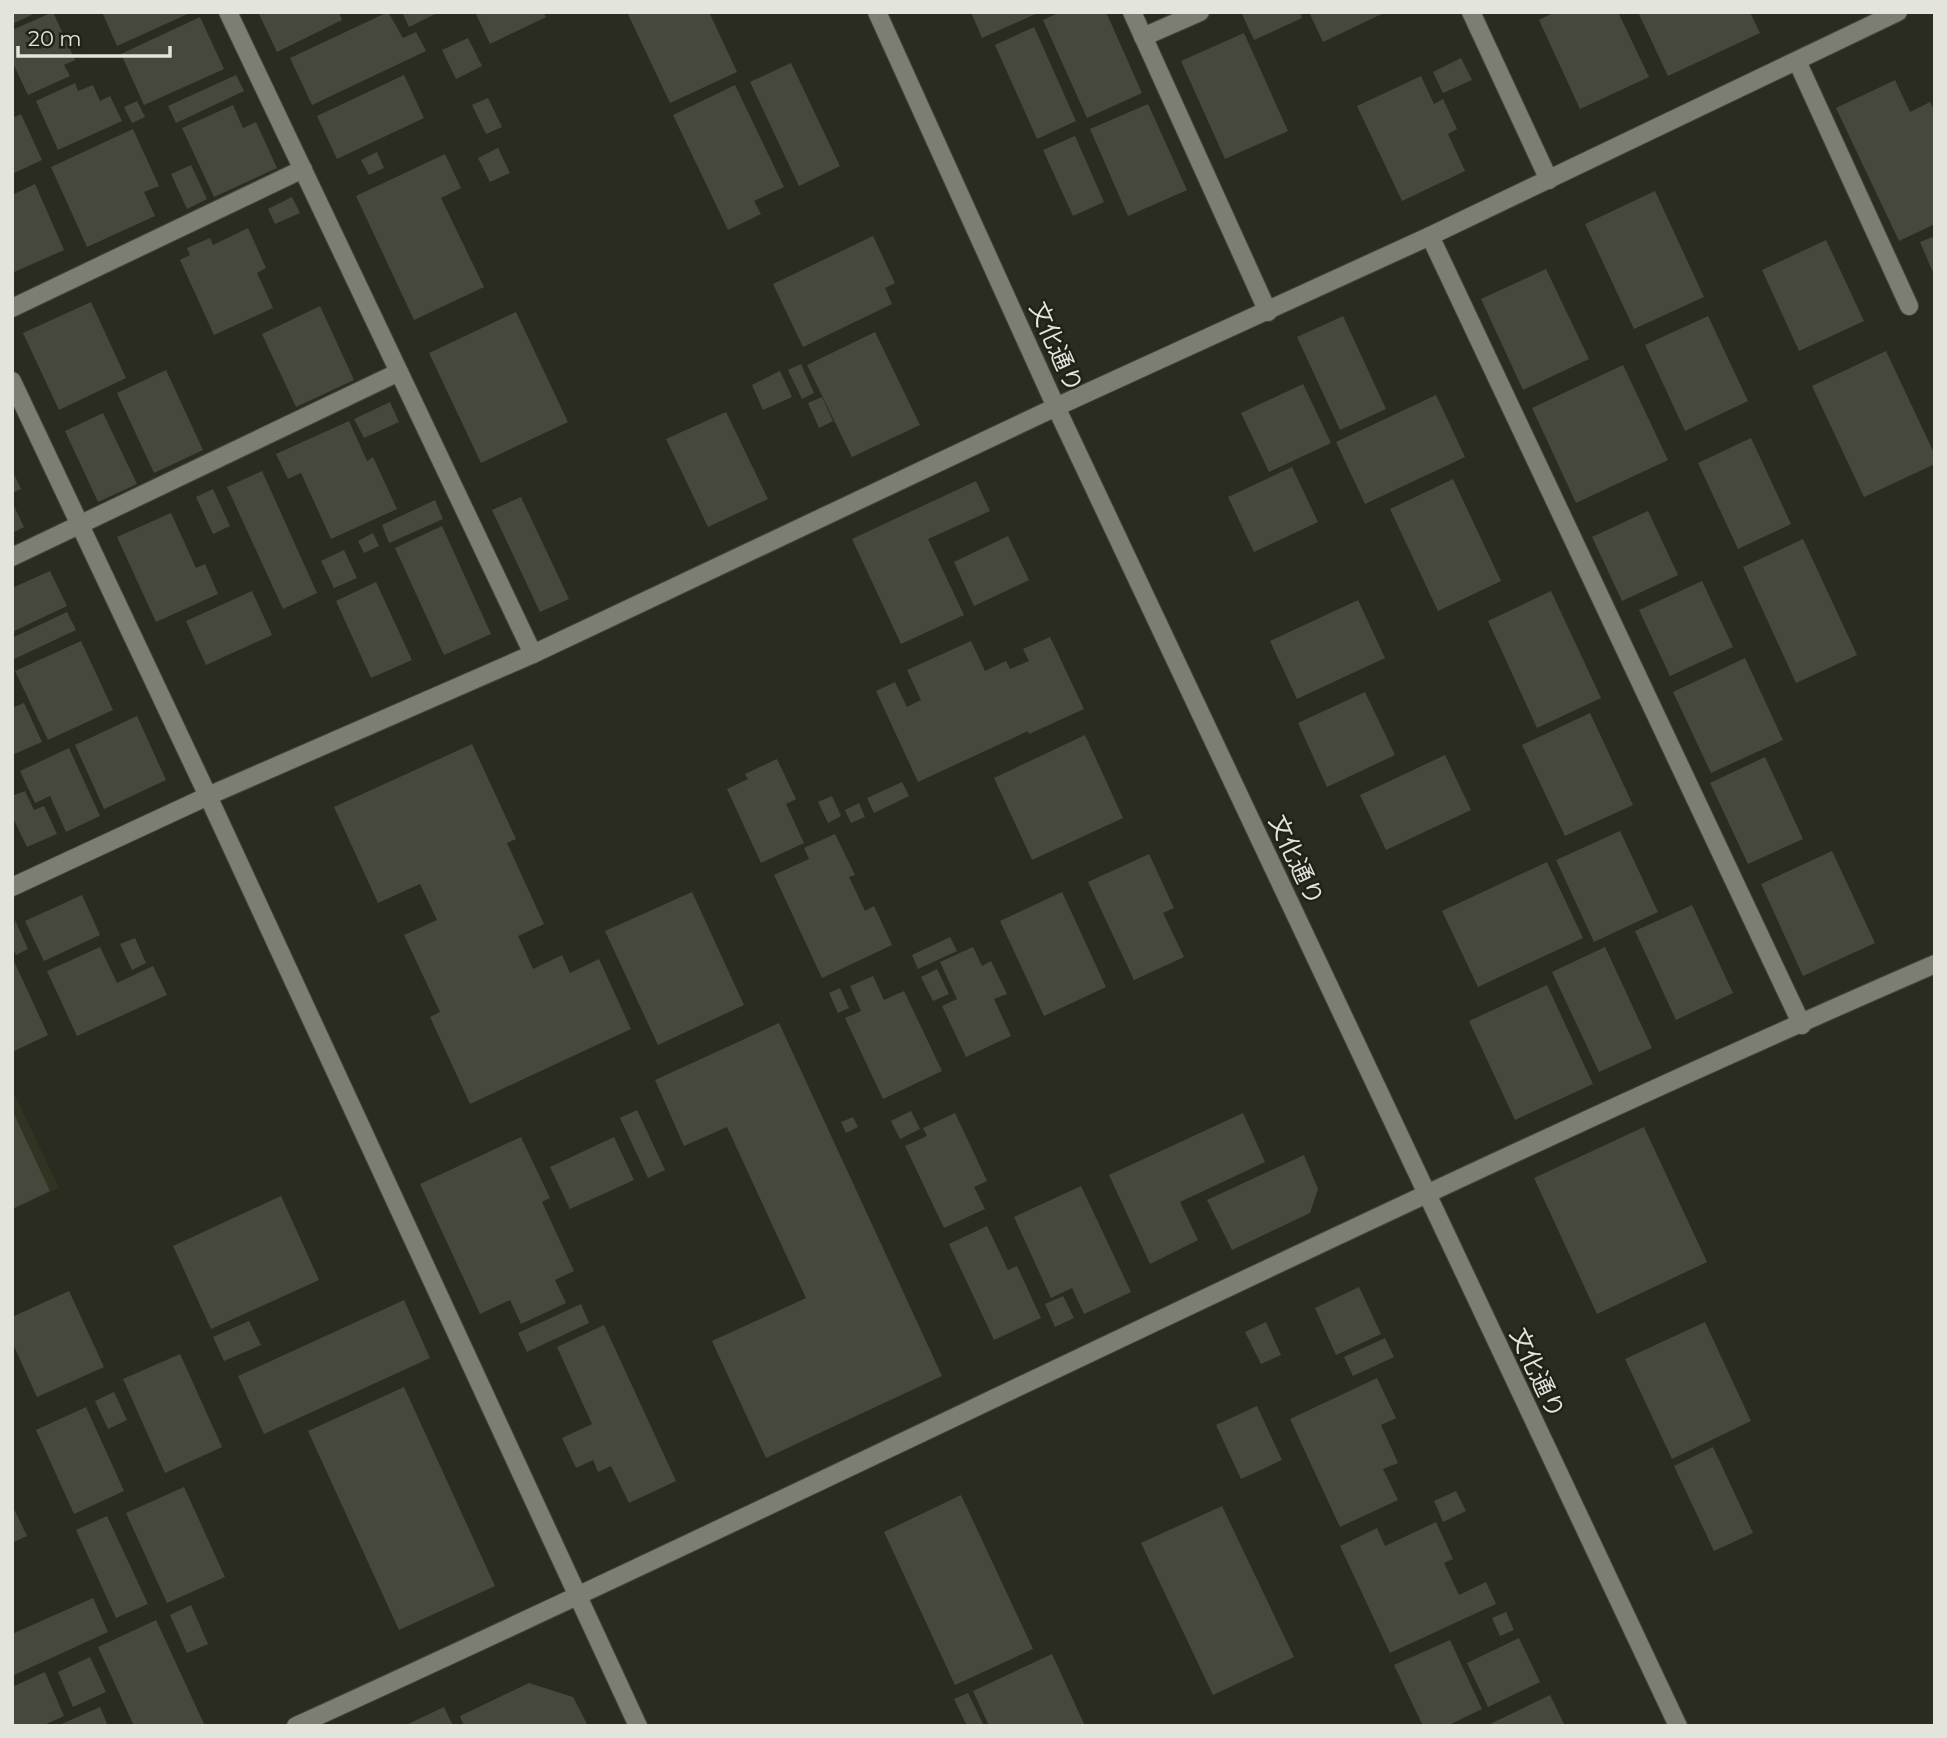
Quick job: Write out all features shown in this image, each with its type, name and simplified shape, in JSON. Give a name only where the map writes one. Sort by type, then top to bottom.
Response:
[{"type":"street","points":[[228,12],[533,654]]},
{"type":"street","name":"文化通り","points":[[877,12],[1056,407],[1678,1726]]},
{"type":"street","points":[[1132,12],[1268,312]]},
{"type":"street","points":[[1143,37],[1200,12]]},
{"type":"street","points":[[1471,12],[1549,180]]},
{"type":"street","points":[[12,887],[208,796],[533,654],[1056,407],[1430,236],[1898,12]]},
{"type":"street","points":[[1797,61],[1909,306]]},
{"type":"street","points":[[12,308],[303,169]]},
{"type":"street","points":[[1430,236],[1802,1025]]},
{"type":"street","points":[[12,557],[81,527],[399,372]]},
{"type":"street","points":[[12,381],[208,796],[638,1726]]},
{"type":"street","points":[[296,1726],[580,1597],[1425,1194],[1935,964]]},
{"type":"shaded area","points":[[12,1089],[59,1188],[12,1210]]},
{"type":"building","points":[[12,12],[38,12],[12,24]]},
{"type":"building","points":[[53,12],[75,60],[64,65],[70,76],[28,95],[12,61],[12,30]]},
{"type":"building","points":[[102,12],[192,12],[117,46]]},
{"type":"building","points":[[258,12],[339,12],[342,20],[277,52]]},
{"type":"building","points":[[388,12],[403,38],[416,32],[426,51],[312,105],[290,58]]},
{"type":"building","points":[[402,12],[439,12],[409,27]]},
{"type":"building","points":[[475,12],[543,12],[546,17],[490,44]]},
{"type":"building","points":[[627,12],[709,12],[737,72],[670,103]]},
{"type":"building","points":[[971,12],[1040,12],[982,38]]},
{"type":"building","points":[[1060,12],[1106,12],[1142,93],[1087,118],[1043,20]]},
{"type":"building","points":[[1241,12],[1300,12],[1302,18],[1254,40]]},
{"type":"building","points":[[1309,12],[1386,12],[1323,42]]},
{"type":"building","points":[[1555,12],[1618,12],[1649,77],[1580,109],[1539,20]]},
{"type":"building","points":[[1638,12],[1750,12],[1760,33],[1668,76]]},
{"type":"building","points":[[200,17],[224,69],[144,105],[121,54]]},
{"type":"building","points":[[1034,27],[1076,121],[1037,139],[995,45]]},
{"type":"building","points":[[1244,33],[1288,131],[1225,159],[1181,61]]},
{"type":"building","points":[[468,38],[482,66],[456,79],[442,50]]},
{"type":"building","points":[[1461,58],[1472,80],[1443,93],[1433,72]]},
{"type":"building","points":[[791,63],[840,166],[799,186],[750,82]]},
{"type":"building","points":[[236,75],[244,91],[176,123],[168,106]]},
{"type":"building","points":[[404,75],[424,118],[337,159],[317,116]]},
{"type":"building","points":[[1421,76],[1434,104],[1443,99],[1457,129],[1448,134],[1465,171],[1402,201],[1357,106]]},
{"type":"building","points":[[1895,80],[1910,112],[1930,102],[1935,112],[1935,224],[1899,241],[1836,108]]},
{"type":"building","points":[[75,83],[78,91],[93,85],[100,101],[110,96],[122,121],[58,150],[36,101]]},
{"type":"building","points":[[735,85],[784,187],[754,201],[761,214],[728,230],[673,115]]},
{"type":"building","points":[[488,98],[502,127],[486,134],[472,105]]},
{"type":"building","points":[[137,101],[145,117],[132,123],[124,107]]},
{"type":"building","points":[[1148,104],[1187,190],[1128,216],[1090,129]]},
{"type":"building","points":[[233,105],[243,128],[256,122],[277,168],[214,197],[182,128]]},
{"type":"building","points":[[21,114],[42,160],[12,174],[12,118]]},
{"type":"building","points":[[133,129],[159,186],[144,192],[155,216],[87,247],[51,167]]},
{"type":"building","points":[[1075,136],[1104,202],[1073,216],[1043,150]]},
{"type":"building","points":[[498,148],[510,173],[490,182],[478,158]]},
{"type":"building","points":[[377,152],[384,168],[369,175],[361,160]]},
{"type":"building","points":[[445,154],[461,188],[441,198],[484,287],[414,320],[356,196]]},
{"type":"building","points":[[191,165],[207,199],[187,209],[171,174]]},
{"type":"building","points":[[35,184],[64,250],[12,273],[12,195]]},
{"type":"building","points":[[1655,191],[1704,297],[1634,329],[1585,224]]},
{"type":"building","points":[[292,197],[300,213],[275,224],[268,209]]},
{"type":"building","points":[[248,228],[266,268],[257,273],[273,308],[214,335],[180,260],[190,255],[187,248],[210,238],[213,245]]},
{"type":"building","points":[[873,236],[895,283],[885,288],[892,304],[803,347],[773,284]]},
{"type":"building","points":[[1935,236],[1935,277],[1920,242]]},
{"type":"building","points":[[1826,240],[1864,321],[1799,351],[1762,270]]},
{"type":"building","points":[[1546,269],[1589,359],[1523,390],[1481,299]]},
{"type":"building","points":[[91,302],[126,378],[59,410],[23,333]]},
{"type":"building","points":[[320,306],[354,380],[296,407],[262,334]]},
{"type":"building","points":[[516,312],[568,422],[481,463],[429,353]]},
{"type":"building","points":[[1343,316],[1386,409],[1340,430],[1297,337]]},
{"type":"building","points":[[1708,316],[1748,401],[1685,431],[1645,345]]},
{"type":"building","points":[[875,332],[920,425],[852,457],[807,365]]},
{"type":"building","points":[[1886,351],[1935,455],[1935,464],[1864,497],[1812,386]]},
{"type":"building","points":[[801,364],[814,393],[802,399],[788,370]]},
{"type":"building","points":[[1623,365],[1668,460],[1576,503],[1532,408]]},
{"type":"building","points":[[166,370],[203,450],[154,473],[117,393]]},
{"type":"building","points":[[780,371],[792,397],[763,410],[752,385]]},
{"type":"building","points":[[1303,384],[1331,443],[1269,472],[1241,413]]},
{"type":"building","points":[[1436,395],[1465,457],[1365,504],[1336,442]]},
{"type":"building","points":[[822,397],[833,421],[819,428],[808,403]]},
{"type":"building","points":[[390,402],[399,422],[364,438],[354,419]]},
{"type":"building","points":[[726,412],[768,499],[708,527],[666,439]]},
{"type":"building","points":[[103,413],[137,484],[98,502],[65,431]]},
{"type":"building","points":[[349,421],[367,461],[373,457],[397,509],[331,539],[301,473],[288,479],[276,454]]},
{"type":"building","points":[[1751,438],[1791,524],[1738,549],[1698,463]]},
{"type":"building","points":[[1292,467],[1318,522],[1254,552],[1228,497]]},
{"type":"building","points":[[12,470],[21,489],[12,493]]},
{"type":"building","points":[[262,471],[317,593],[283,609],[227,487]]},
{"type":"building","points":[[1453,479],[1501,581],[1438,611],[1390,509]]},
{"type":"building","points":[[976,481],[990,511],[928,539],[964,615],[901,644],[852,539]]},
{"type":"building","points":[[213,489],[230,526],[213,534],[196,497]]},
{"type":"building","points":[[521,497],[569,599],[540,612],[492,510]]},
{"type":"building","points":[[435,500],[443,519],[389,543],[382,525]]},
{"type":"building","points":[[12,502],[24,527],[12,533]]},
{"type":"building","points":[[1648,511],[1678,575],[1622,601],[1592,537]]},
{"type":"building","points":[[171,513],[196,568],[205,564],[218,594],[156,622],[117,537]]},
{"type":"building","points":[[442,526],[491,634],[444,655],[395,548]]},
{"type":"building","points":[[373,533],[379,546],[364,553],[358,541]]},
{"type":"building","points":[[1008,536],[1029,580],[974,606],[954,562]]},
{"type":"building","points":[[1803,539],[1857,655],[1796,683],[1743,567]]},
{"type":"building","points":[[344,550],[357,578],[334,588],[321,561]]},
{"type":"building","points":[[50,571],[67,606],[12,632],[12,588]]},
{"type":"building","points":[[1702,581],[1733,647],[1670,676],[1639,610]]},
{"type":"building","points":[[376,582],[412,660],[371,678],[336,601]]},
{"type":"building","points":[[252,591],[272,635],[206,665],[186,621]]},
{"type":"building","points":[[1551,591],[1601,698],[1537,728],[1488,621]]},
{"type":"building","points":[[1358,600],[1385,658],[1297,699],[1270,641]]},
{"type":"building","points":[[67,612],[76,630],[12,660],[12,638]]},
{"type":"building","points":[[1050,637],[1084,709],[1029,734],[1028,731],[918,782],[876,691],[895,682],[907,707],[921,700],[907,670],[971,641],[985,671],[1006,661],[1010,669],[1029,661],[1023,649]]},
{"type":"building","points":[[81,641],[113,710],[48,740],[15,671]]},
{"type":"building","points":[[1745,658],[1783,740],[1711,773],[1673,692]]},
{"type":"building","points":[[1365,692],[1395,755],[1327,787],[1298,723]]},
{"type":"building","points":[[24,703],[42,742],[12,755],[12,708]]},
{"type":"building","points":[[1590,713],[1633,805],[1565,836],[1522,745]]},
{"type":"building","points":[[137,716],[166,780],[104,809],[75,745]]},
{"type":"building","points":[[1085,735],[1123,818],[1032,860],[994,778]]},
{"type":"building","points":[[472,744],[516,839],[507,843],[544,924],[518,936],[533,969],[562,955],[570,973],[599,959],[631,1029],[470,1104],[430,1017],[440,1012],[404,935],[437,920],[420,884],[378,903],[334,807]]},
{"type":"building","points":[[69,748],[100,816],[66,832],[50,796],[35,803],[20,771]]},
{"type":"building","points":[[1445,755],[1471,810],[1386,850],[1360,795]]},
{"type":"building","points":[[1765,757],[1803,839],[1748,864],[1710,783]]},
{"type":"building","points":[[777,759],[796,799],[786,804],[804,843],[761,863],[727,789],[748,779],[745,774]]},
{"type":"building","points":[[902,782],[909,796],[874,813],[867,798]]},
{"type":"building","points":[[25,791],[34,810],[44,806],[57,834],[27,847],[12,816],[12,796]]},
{"type":"building","points":[[832,796],[841,816],[828,823],[818,802]]},
{"type":"building","points":[[859,803],[865,817],[851,823],[845,810]]},
{"type":"building","points":[[1620,831],[1658,912],[1594,942],[1556,860]]},
{"type":"building","points":[[835,834],[855,875],[849,877],[865,911],[874,906],[892,945],[822,978],[774,875],[809,859],[804,848]]},
{"type":"building","points":[[1832,851],[1875,943],[1803,976],[1761,884]]},
{"type":"building","points":[[1149,854],[1174,908],[1163,913],[1184,957],[1134,980],[1088,882]]},
{"type":"building","points":[[1547,862],[1583,938],[1478,987],[1442,911]]},
{"type":"building","points":[[692,892],[744,1005],[658,1045],[605,931]]},
{"type":"building","points":[[1062,892],[1106,987],[1044,1016],[1000,921]]},
{"type":"building","points":[[82,895],[100,935],[44,961],[25,921]]},
{"type":"building","points":[[1692,905],[1733,993],[1676,1020],[1635,931]]},
{"type":"building","points":[[15,920],[28,949],[16,955],[12,946]]},
{"type":"building","points":[[950,937],[957,951],[918,969],[912,955]]},
{"type":"building","points":[[135,938],[146,963],[132,970],[120,944]]},
{"type":"building","points":[[100,947],[117,983],[153,966],[167,995],[77,1036],[47,971]]},
{"type":"building","points":[[973,947],[982,966],[991,961],[1007,994],[994,999],[1011,1036],[966,1057],[942,1006],[957,999],[940,962]]},
{"type":"building","points":[[1605,947],[1652,1048],[1599,1072],[1552,972]]},
{"type":"building","points":[[12,957],[48,1035],[12,1052]]},
{"type":"building","points":[[937,969],[949,994],[933,1001],[921,977]]},
{"type":"building","points":[[873,976],[884,1000],[904,991],[942,1071],[883,1099],[845,1018],[861,1011],[850,986]]},
{"type":"building","points":[[1547,985],[1593,1084],[1515,1120],[1469,1021]]},
{"type":"building","points":[[840,988],[849,1008],[838,1013],[829,993]]},
{"type":"building","points":[[779,1023],[942,1376],[766,1458],[712,1341],[806,1298],[727,1127],[684,1146],[655,1080]]},
{"type":"building","points":[[12,1110],[50,1191],[12,1209]]},
{"type":"building","points":[[637,1110],[665,1170],[648,1178],[620,1118]]},
{"type":"building","points":[[911,1111],[920,1129],[900,1139],[891,1121]]},
{"type":"building","points":[[955,1113],[987,1181],[974,1187],[985,1209],[944,1228],[905,1146],[927,1136],[923,1128]]},
{"type":"building","points":[[1243,1113],[1265,1162],[1180,1202],[1198,1240],[1150,1264],[1109,1175]]},
{"type":"building","points":[[853,1117],[858,1127],[846,1133],[841,1122]]},
{"type":"building","points":[[1644,1127],[1707,1262],[1597,1314],[1534,1178]]},
{"type":"building","points":[[521,1137],[550,1198],[542,1202],[574,1271],[555,1280],[566,1303],[521,1324],[510,1300],[480,1314],[420,1184]]},
{"type":"building","points":[[614,1137],[634,1180],[570,1209],[550,1167]]},
{"type":"building","points":[[1304,1155],[1318,1189],[1310,1213],[1232,1250],[1207,1200]]},
{"type":"building","points":[[1081,1186],[1131,1292],[1084,1314],[1072,1288],[1051,1298],[1014,1217]]},
{"type":"building","points":[[281,1196],[319,1280],[211,1329],[173,1246]]},
{"type":"building","points":[[987,1226],[1008,1270],[1017,1266],[1041,1318],[994,1340],[949,1244]]},
{"type":"building","points":[[1359,1287],[1381,1334],[1336,1355],[1315,1308]]},
{"type":"building","points":[[69,1291],[104,1367],[37,1397],[12,1342],[12,1317]]},
{"type":"building","points":[[1063,1296],[1074,1318],[1055,1327],[1045,1304]]},
{"type":"building","points":[[404,1300],[430,1358],[264,1434],[238,1376]]},
{"type":"building","points":[[581,1304],[589,1323],[527,1352],[518,1333]]},
{"type":"building","points":[[249,1321],[261,1345],[224,1361],[213,1337]]},
{"type":"building","points":[[1266,1322],[1281,1355],[1261,1364],[1245,1332]]},
{"type":"building","points":[[1705,1322],[1751,1421],[1672,1459],[1625,1359]]},
{"type":"building","points":[[604,1325],[676,1481],[629,1503],[611,1466],[598,1472],[593,1460],[576,1468],[562,1438],[592,1424],[557,1347]]},
{"type":"building","points":[[1385,1338],[1394,1357],[1353,1376],[1344,1357]]},
{"type":"building","points":[[180,1354],[222,1447],[165,1473],[123,1379]]},
{"type":"building","points":[[1377,1378],[1396,1418],[1381,1425],[1398,1463],[1383,1469],[1398,1500],[1340,1527],[1290,1419]]},
{"type":"building","points":[[404,1387],[495,1586],[399,1630],[308,1431]]},
{"type":"building","points":[[114,1392],[127,1420],[108,1429],[95,1401]]},
{"type":"building","points":[[1257,1406],[1282,1460],[1241,1479],[1216,1425]]},
{"type":"building","points":[[86,1407],[124,1491],[74,1514],[36,1430]]},
{"type":"building","points":[[1713,1447],[1753,1533],[1714,1551],[1674,1466]]},
{"type":"building","points":[[184,1487],[225,1577],[167,1603],[126,1513]]},
{"type":"building","points":[[1456,1491],[1466,1511],[1443,1522],[1434,1501]]},
{"type":"building","points":[[961,1495],[1033,1649],[955,1685],[884,1532]]},
{"type":"building","points":[[12,1505],[27,1536],[12,1543]]},
{"type":"building","points":[[1222,1506],[1294,1657],[1213,1695],[1141,1543]]},
{"type":"building","points":[[107,1516],[148,1604],[116,1618],[76,1530]]},
{"type":"building","points":[[1436,1522],[1453,1559],[1444,1563],[1459,1595],[1486,1582],[1496,1604],[1390,1653],[1340,1546],[1377,1528],[1385,1546]]},
{"type":"building","points":[[93,1598],[108,1632],[12,1676],[12,1634]]},
{"type":"building","points":[[191,1605],[208,1644],[187,1653],[170,1615]]},
{"type":"building","points":[[1506,1612],[1514,1630],[1500,1636],[1492,1618]]},
{"type":"building","points":[[156,1620],[205,1726],[134,1726],[98,1647]]},
{"type":"building","points":[[1519,1638],[1540,1682],[1488,1707],[1467,1663]]},
{"type":"building","points":[[1450,1640],[1482,1709],[1447,1726],[1423,1726],[1394,1665]]},
{"type":"building","points":[[1052,1654],[1085,1726],[989,1726],[973,1691]]},
{"type":"building","points":[[90,1657],[106,1692],[73,1707],[58,1672]]},
{"type":"building","points":[[45,1672],[64,1716],[42,1726],[12,1726],[12,1687]]},
{"type":"building","points":[[529,1683],[573,1697],[588,1726],[464,1726],[460,1716]]},
{"type":"building","points":[[968,1693],[984,1726],[967,1726],[954,1699]]},
{"type":"building","points":[[1550,1695],[1565,1726],[1486,1726]]},
{"type":"building","points":[[100,1707],[108,1726],[57,1726]]},
{"type":"building","points":[[444,1707],[453,1726],[404,1726]]}]
